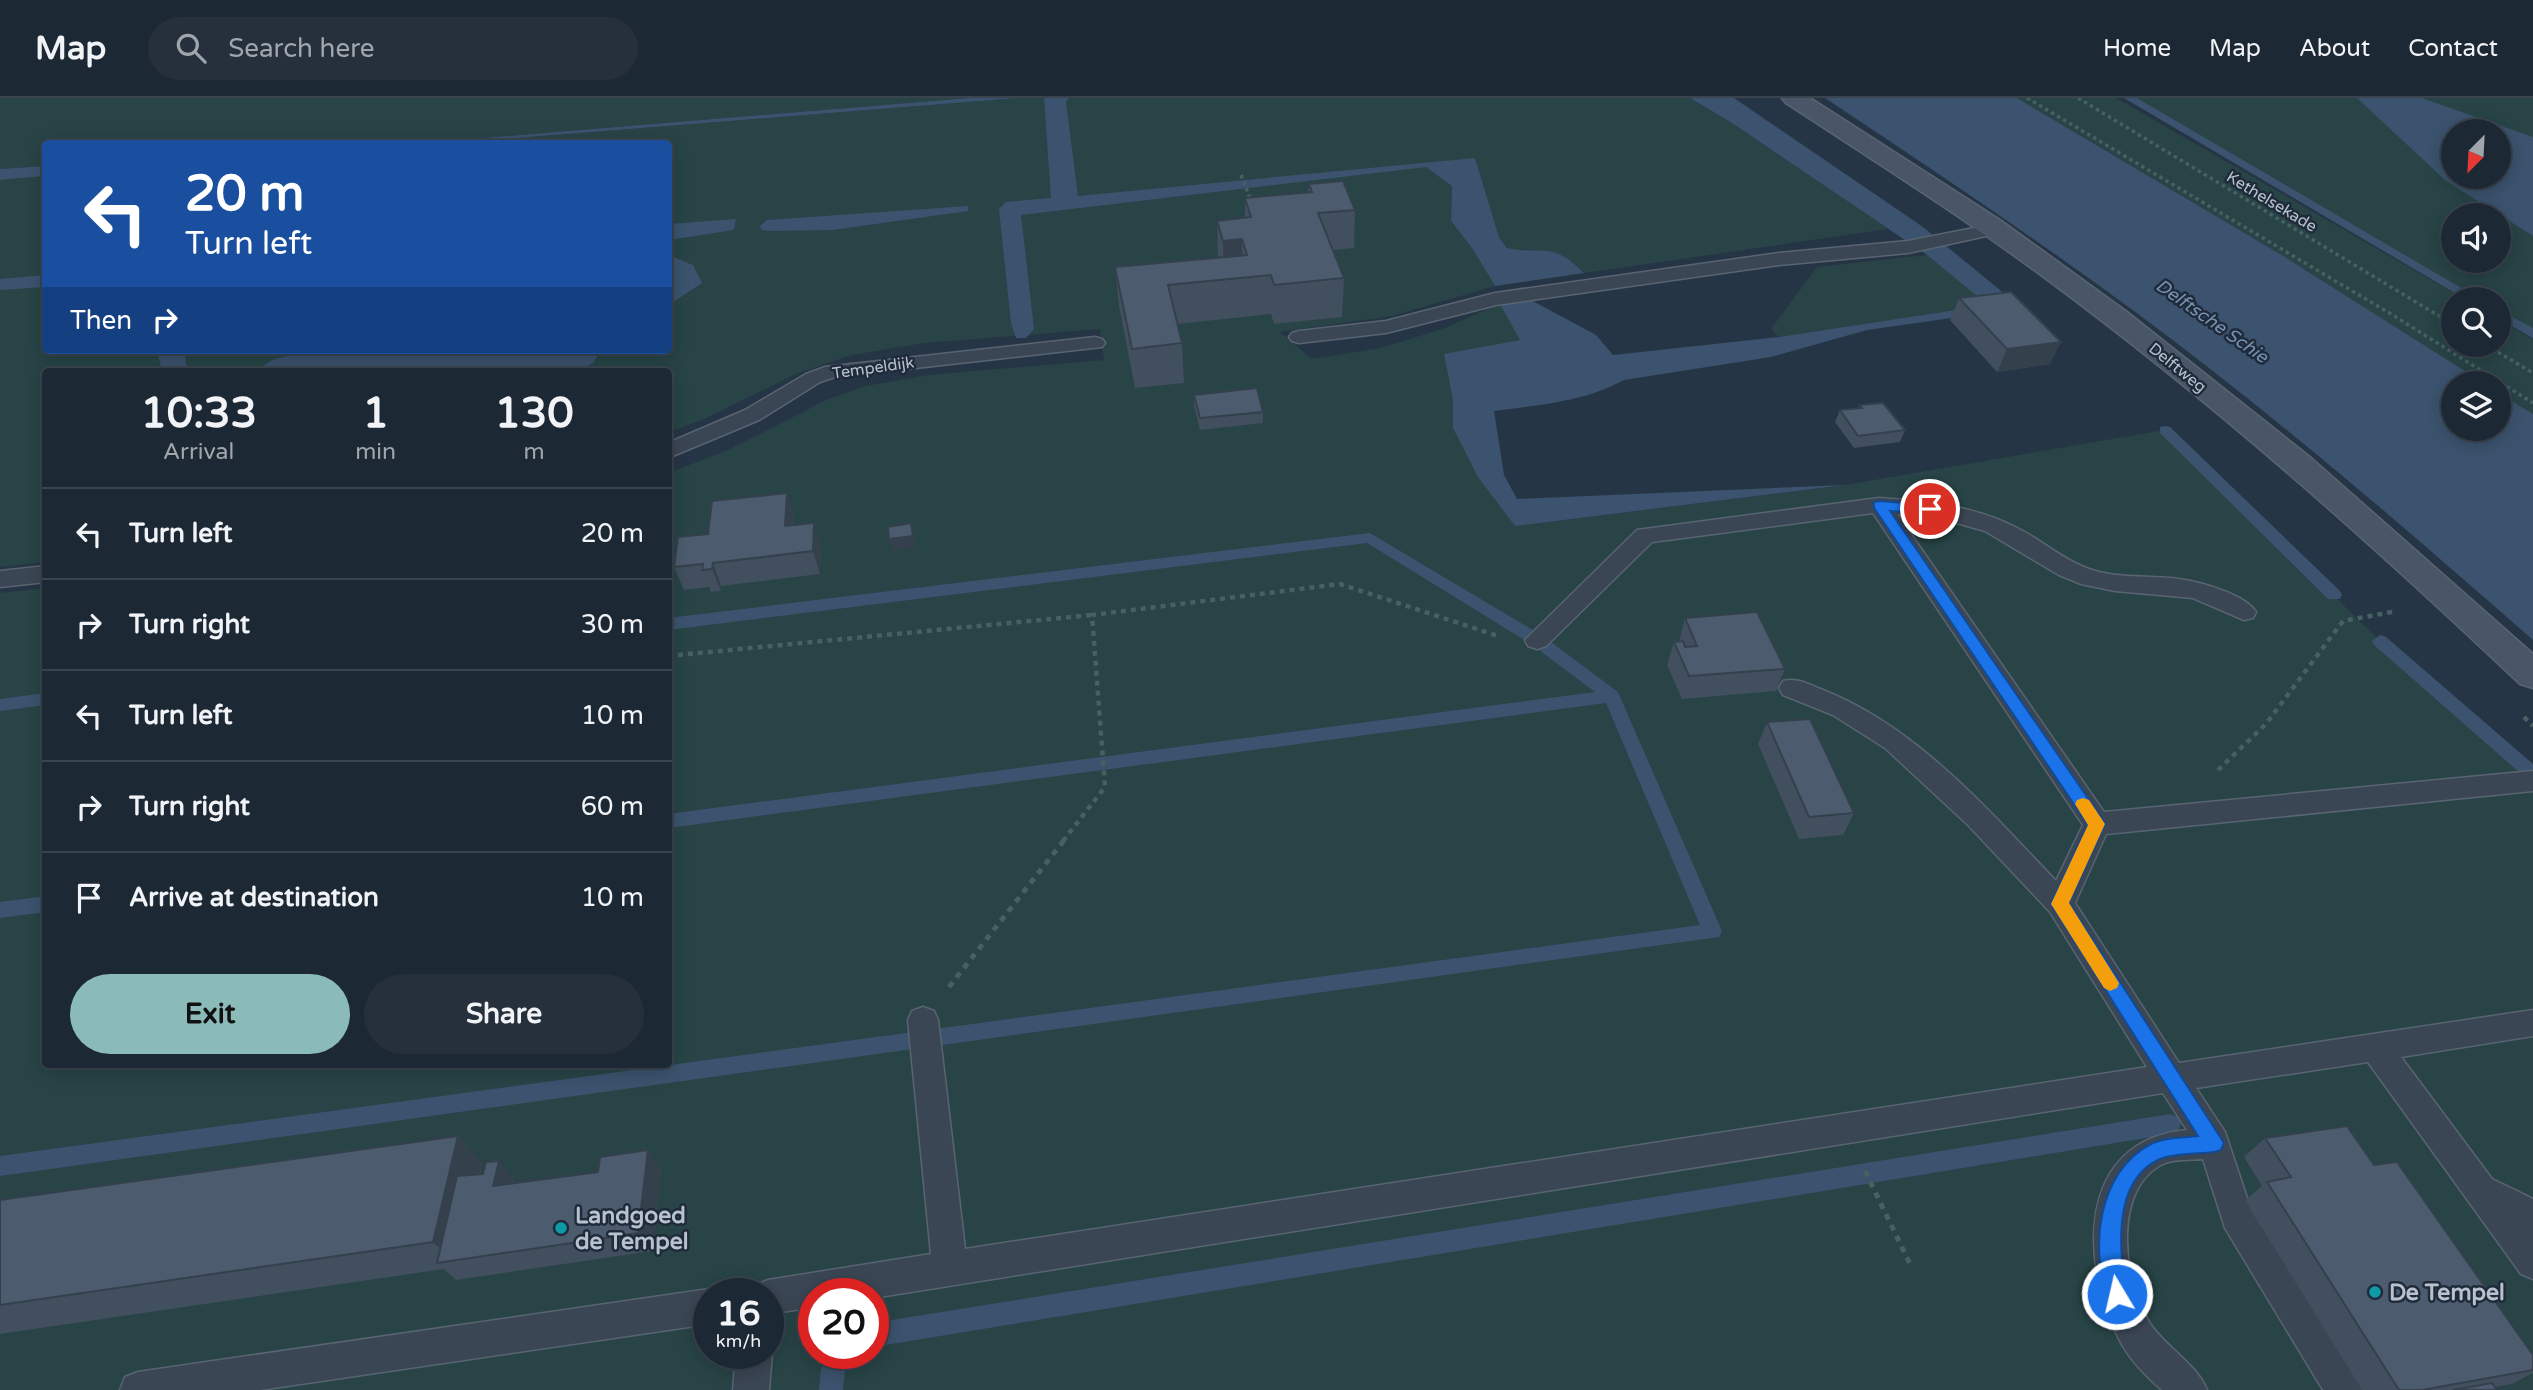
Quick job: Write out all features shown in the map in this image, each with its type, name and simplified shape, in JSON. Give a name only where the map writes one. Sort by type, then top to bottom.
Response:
[{"type":"street","name":"Delftweg","points":[[1794,98],[1994,229],[2147,343],[2280,450],[2455,601],[2533,675]]},
{"type":"lane","points":[[1300,337],[1386,327],[1495,299],[1604,282],[1779,259],[1908,247],[1994,229]]},
{"type":"lane","name":"Tempeldijk","points":[[672,449],[741,421],[813,378],[832,370],[1095,343]]},
{"type":"lane","points":[[1879,505],[2097,824]]},
{"type":"lane","points":[[1537,639],[1645,535],[1879,505],[1946,511],[1979,520],[2009,533],[2059,565],[2086,577],[2123,584],[2194,590],[2221,599],[2244,612]]},
{"type":"lane","points":[[0,579],[42,574]]},
{"type":"lane","points":[[1792,688],[1842,708],[1894,741],[1978,817],[2060,904],[2214,1143],[2237,1217],[2344,1390]]},
{"type":"lane","points":[[2097,824],[2526,782]]},
{"type":"lane","points":[[2060,904],[2097,824]]},
{"type":"lane","points":[[923,1020],[950,1268]]},
{"type":"lane","points":[[784,1294],[2533,1023]]},
{"type":"lane","points":[[2375,1047],[2533,1262]]},
{"type":"lane","points":[[2189,1390],[2163,1368],[2133,1329],[2117,1294],[2110,1220],[2120,1186],[2136,1164],[2158,1150],[2214,1143]]},
{"type":"lane","points":[[2480,1191],[2533,1216]]},
{"type":"lane","points":[[138,1390],[255,1381],[693,1309]]},
{"type":"lane","points":[[751,1390],[753,1369]]},
{"type":"path","points":[[2028,98],[2391,314],[2533,403]]},
{"type":"path","name":"Kethelsekade","points":[[2078,98],[2441,317]]},
{"type":"path","points":[[1242,175],[1255,212]]},
{"type":"path","points":[[2506,357],[2533,373]]},
{"type":"path","points":[[672,656],[1092,615],[1340,584],[1502,637],[1537,639]]},
{"type":"path","points":[[2214,773],[2266,724],[2343,621],[2455,601]]},
{"type":"path","points":[[923,1020],[1105,787],[1092,615]]},
{"type":"path","points":[[1863,1166],[1911,1266]]},
{"type":"green space","points":[[0,98],[969,98],[458,140],[42,140],[42,166],[0,169]]},
{"type":"green space","points":[[1019,98],[1044,98],[1045,105],[1065,102],[1069,98],[1690,98],[1732,123],[1888,229],[1584,273],[1557,253],[1508,248],[1499,237],[1475,158],[1428,167],[1452,186],[1451,221],[1472,248],[1495,286],[1392,316],[1280,332],[1312,359],[1381,348],[1442,329],[1500,304],[1521,340],[1445,355],[1453,400],[1453,428],[1515,526],[1845,485],[2165,430],[2279,539],[2362,624],[2533,774],[2533,1390],[0,1390],[0,593],[42,588],[42,1068],[672,1068],[672,472],[730,449],[826,400],[866,386],[929,375],[1104,360],[1100,329],[924,343],[852,355],[798,373],[702,420],[672,431],[672,368],[584,368],[593,363],[599,354],[672,354],[672,303],[701,283],[693,265],[672,256],[672,140],[493,140]]},
{"type":"green space","points":[[2017,98],[2116,98],[2443,287],[2441,287],[2441,356],[2285,257]]},
{"type":"green space","points":[[2129,98],[2533,98],[2533,334],[2511,321],[2511,287],[2453,287]]},
{"type":"green space","points":[[42,176],[42,354],[298,354],[274,359],[259,368],[42,368],[42,562],[0,567],[0,180]]},
{"type":"green space","points":[[1927,255],[1989,305],[1779,337],[1771,329],[1817,267]]},
{"type":"green space","points":[[2511,327],[2533,339],[2533,414],[2511,400],[2511,371],[2465,371],[2443,357],[2511,357]]},
{"type":"water","points":[[969,98],[1019,98],[493,140],[458,140]]},
{"type":"water","points":[[1044,98],[1069,98],[1066,102],[1078,196],[1475,158],[1499,237],[1507,248],[1556,253],[1584,273],[1495,286],[1472,248],[1451,221],[1452,186],[1426,167],[1021,215],[1034,329],[1026,338],[1016,338],[1011,323],[999,209],[1006,202],[1051,198]]},
{"type":"water","points":[[1690,98],[1734,98],[1923,227],[2022,308],[1867,330],[1771,357],[1624,380],[1577,398],[1494,411],[1504,475],[1517,499],[1845,485],[1515,526],[1478,477],[1453,428],[1453,400],[1444,354],[1520,340],[1500,304],[1529,299],[1596,335],[1613,355],[1779,337],[1988,305],[1927,255],[1732,123]]},
{"type":"water","name":"Delftsche Schie","points":[[1825,98],[2017,98],[2285,257],[2465,371],[2441,371],[2441,441],[2511,441],[2511,400],[2533,414],[2533,640],[2333,468],[2163,332],[1923,163]]},
{"type":"water","points":[[2357,98],[2422,98],[2482,119],[2441,119],[2441,176]]},
{"type":"water","points":[[2511,129],[2533,137],[2533,236],[2511,222],[2511,203],[2481,203],[2459,189],[2511,189]]},
{"type":"water","points":[[42,166],[42,176],[0,180],[0,169]]},
{"type":"water","points":[[968,206],[968,211],[833,230],[770,231],[762,230],[760,226],[767,220]]},
{"type":"water","points":[[736,219],[734,230],[672,240],[672,224]]},
{"type":"water","points":[[672,256],[693,265],[702,283],[672,303]]},
{"type":"water","points":[[42,275],[42,287],[0,290],[0,279]]},
{"type":"water","points":[[158,354],[185,354],[187,368],[161,368]]},
{"type":"water","points":[[298,354],[599,354],[593,363],[584,368],[259,368],[274,359]]},
{"type":"building","points":[[1343,181],[1355,210],[1318,213],[1344,278],[1274,285],[1271,275],[1168,285],[1182,343],[1132,349],[1115,267],[1247,255],[1242,239],[1223,241],[1217,221],[1251,217],[1245,198],[1312,192],[1309,184]]},
{"type":"building","points":[[2011,292],[2061,342],[2007,349],[1959,298]]},
{"type":"building","points":[[1257,388],[1263,412],[1200,418],[1194,395]]},
{"type":"building","points":[[1883,403],[1905,430],[1858,436],[1840,410],[1862,408],[1860,405]]},
{"type":"building","points":[[787,493],[785,526],[814,523],[813,551],[713,563],[712,569],[702,570],[703,564],[674,567],[678,537],[708,534],[712,501]]},
{"type":"building","points":[[911,523],[913,536],[889,539],[888,527]]},
{"type":"building","points":[[1757,612],[1785,669],[1689,676],[1674,642],[1683,641],[1685,647],[1697,646],[1685,618]]},
{"type":"building","points":[[1810,719],[1854,813],[1809,817],[1767,722]]},
{"type":"building","name":"De Tempel","points":[[2347,1126],[2374,1165],[2397,1162],[2533,1355],[2533,1370],[2422,1390],[2399,1390],[2267,1182],[2291,1177],[2265,1138]]},
{"type":"building","points":[[458,1136],[433,1242],[0,1305],[0,1200]]},
{"type":"building","name":"Landgoed de Tempel","points":[[648,1150],[638,1233],[437,1263],[457,1176],[483,1174],[486,1162],[499,1161],[493,1186],[598,1172],[600,1157]]},
{"type":"building","points":[[2492,1383],[2497,1390],[2453,1390]]},
{"type":"waterway","points":[[2129,98],[2453,287]]},
{"type":"waterway","points":[[2511,321],[2533,334]]},
{"type":"waterway","points":[[2165,430],[2334,595]]},
{"type":"waterway","points":[[672,624],[1370,538],[1537,640],[1612,696]]},
{"type":"waterway","points":[[2380,641],[2533,774]]},
{"type":"waterway","points":[[0,1166],[1712,931],[1612,696]]},
{"type":"waterway","points":[[672,820],[1612,696]]},
{"type":"waterway","points":[[0,705],[42,700]]},
{"type":"waterway","points":[[0,910],[42,905]]},
{"type":"waterway","points":[[889,1332],[2170,1124]]},
{"type":"waterway","points":[[831,1390],[833,1369]]},
{"type":"slow traffic","points":[[2083,804],[2097,824],[2060,904],[2110,983]]},
{"type":"place","name":"Landgoed de Tempel","points":[[561,1228]]},
{"type":"place","name":"De Tempel","points":[[2375,1292]]},
{"type":"route","points":[[1930,509],[1879,505],[2097,824],[2060,904],[2214,1143],[2158,1150],[2136,1164],[2120,1186],[2110,1220],[2117,1294]]}]
